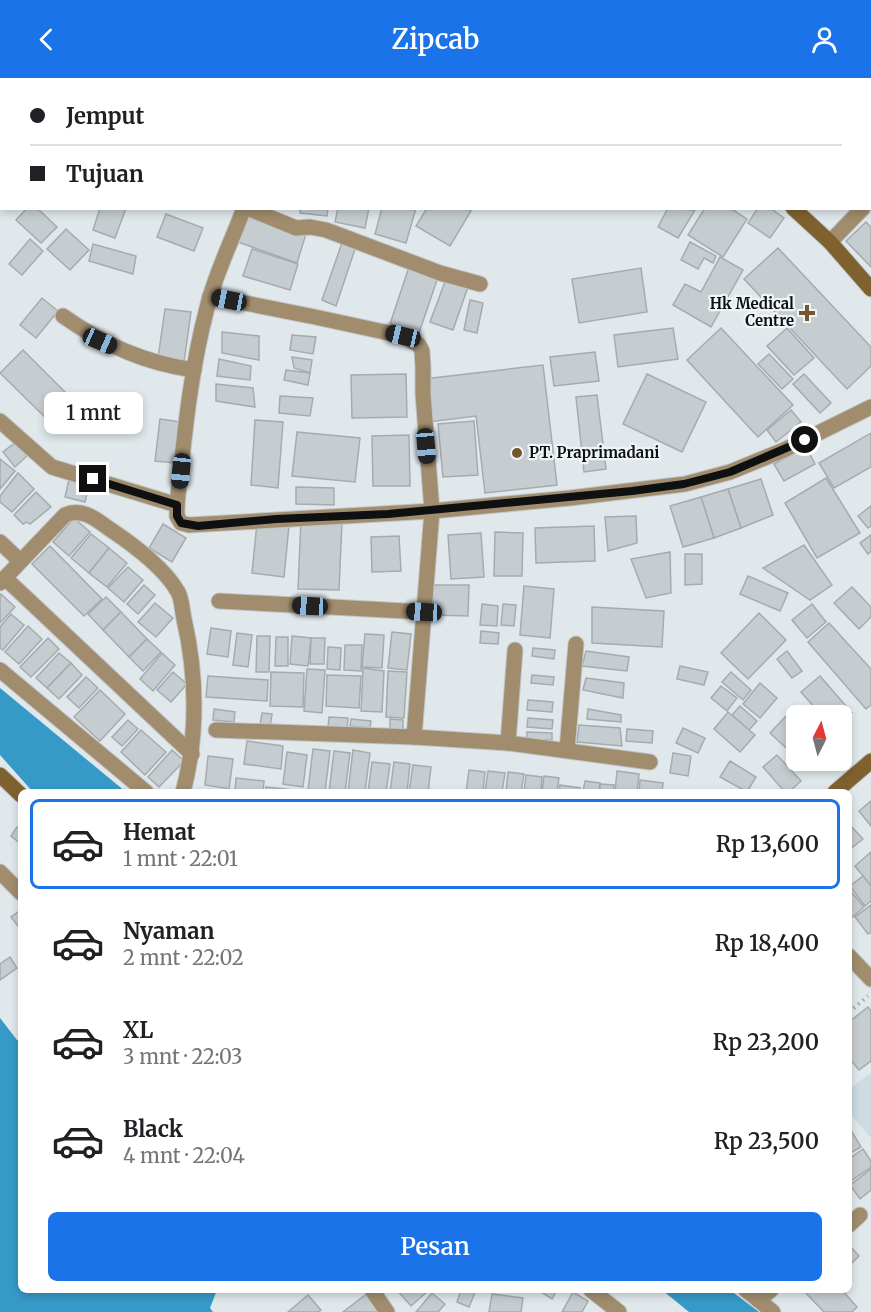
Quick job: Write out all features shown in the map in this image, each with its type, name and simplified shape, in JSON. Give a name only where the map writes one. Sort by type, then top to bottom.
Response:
[{"type":"main road","points":[[795,210],[830,242],[871,290]]},
{"type":"main road","points":[[838,789],[871,761]]},
{"type":"main road","points":[[0,775],[18,792]]},
{"type":"street","points":[[245,210],[210,296],[194,369],[177,505],[177,516],[181,523],[198,526],[276,519],[432,511],[684,484],[730,472],[784,450],[871,407]]},
{"type":"street","points":[[251,210],[296,228],[310,227],[326,230],[459,279],[480,284]]},
{"type":"street","points":[[830,242],[861,210]]},
{"type":"street","points":[[210,296],[403,336],[419,345],[422,351],[432,511],[414,737]]},
{"type":"street","points":[[63,316],[100,341],[135,357],[175,367],[194,369]]},
{"type":"street","points":[[0,421],[52,467],[177,505]]},
{"type":"street","points":[[184,789],[192,754],[194,730],[191,646],[179,593],[167,577],[126,540],[89,515],[76,512],[65,515],[3,580],[192,754]]},
{"type":"street","points":[[0,542],[20,561]]},
{"type":"street","points":[[219,601],[424,612]]},
{"type":"street","points":[[567,750],[576,644]]},
{"type":"street","points":[[508,743],[515,650]]},
{"type":"street","points":[[0,670],[142,789]]},
{"type":"street","points":[[216,730],[414,737],[508,743],[650,762]]},
{"type":"street","points":[[0,872],[18,890]]},
{"type":"street","points":[[852,959],[871,979]]},
{"type":"street","points":[[374,1293],[387,1312]]},
{"type":"street","points":[[595,1293],[619,1312]]},
{"type":"street","points":[[750,1293],[773,1312]]},
{"type":"street","points":[[758,1300],[767,1293]]},
{"type":"path","points":[[852,1009],[871,993]]},
{"type":"shaded area","points":[[871,1073],[871,1138],[852,1116],[852,1087]]},
{"type":"water","points":[[0,688],[122,789],[30,789],[0,755]]},
{"type":"water","points":[[0,1018],[18,1040],[18,1293],[216,1293],[210,1308],[213,1312],[0,1312]]},
{"type":"water","points":[[666,1293],[734,1293],[759,1312],[689,1312]]},
{"type":"building","points":[[25,210],[39,210],[57,227],[41,243],[16,220]]},
{"type":"building","points":[[99,210],[125,210],[115,238],[93,230]]},
{"type":"building","points":[[300,210],[328,210],[327,216],[300,213]]},
{"type":"building","points":[[338,210],[369,210],[365,228],[335,222]]},
{"type":"building","points":[[381,210],[415,210],[406,243],[375,234]]},
{"type":"building","points":[[426,210],[471,211],[450,246],[416,226]]},
{"type":"building","points":[[667,210],[695,210],[678,238],[658,227]]},
{"type":"building","points":[[704,210],[733,210],[747,219],[723,257],[688,235]]},
{"type":"building","points":[[757,210],[773,210],[784,218],[770,238],[748,223]]},
{"type":"building","points":[[250,211],[306,234],[297,263],[238,242]]},
{"type":"building","points":[[166,214],[203,228],[194,251],[157,237]]},
{"type":"building","points":[[866,222],[871,227],[871,267],[846,241]]},
{"type":"building","points":[[66,229],[89,250],[70,270],[47,249]]},
{"type":"building","points":[[30,239],[43,251],[22,275],[9,264]]},
{"type":"building","points":[[343,240],[357,243],[336,306],[322,300]]},
{"type":"building","points":[[690,242],[716,256],[713,263],[704,258],[698,269],[681,260]]},
{"type":"building","points":[[93,244],[136,256],[133,274],[89,261]]},
{"type":"building","name":"Hk Medical Centre","points":[[778,248],[871,347],[871,366],[847,389],[744,279]]},
{"type":"building","points":[[252,249],[298,264],[290,290],[243,276]]},
{"type":"building","points":[[720,257],[743,270],[711,327],[673,305],[685,284],[701,292]]},
{"type":"building","points":[[409,267],[438,277],[419,333],[390,324]]},
{"type":"building","points":[[641,268],[647,312],[579,323],[572,279]]},
{"type":"building","points":[[446,279],[468,287],[453,330],[430,322]]},
{"type":"building","points":[[42,298],[58,311],[36,338],[20,325]]},
{"type":"building","points":[[470,300],[483,303],[477,333],[464,330]]},
{"type":"building","points":[[165,309],[191,312],[184,362],[158,358]]},
{"type":"building","points":[[673,328],[678,359],[618,367],[614,335]]},
{"type":"building","points":[[721,328],[793,405],[758,437],[687,360]]},
{"type":"building","points":[[787,328],[814,358],[794,375],[767,346]]},
{"type":"building","points":[[222,332],[259,336],[259,360],[222,353]]},
{"type":"building","points":[[292,335],[316,337],[313,354],[290,350]]},
{"type":"building","points":[[23,350],[82,409],[59,431],[0,373]]},
{"type":"building","points":[[595,352],[599,381],[554,386],[550,357]]},
{"type":"building","points":[[769,354],[793,379],[782,389],[758,364]]},
{"type":"building","points":[[292,357],[312,360],[310,373],[294,368]]},
{"type":"building","points":[[219,359],[251,366],[250,380],[217,376]]},
{"type":"building","name":"PT. Praprimadani","points":[[543,365],[557,485],[485,493],[476,416],[429,422],[424,379]]},
{"type":"building","points":[[286,370],[310,373],[308,385],[284,380]]},
{"type":"building","points":[[406,374],[407,417],[352,418],[351,375]]},
{"type":"building","points":[[647,374],[706,402],[682,452],[623,424]]},
{"type":"building","points":[[804,374],[831,403],[820,413],[793,384]]},
{"type":"building","points":[[216,384],[253,388],[255,407],[216,401]]},
{"type":"building","points":[[597,395],[606,469],[584,472],[576,397]]},
{"type":"building","points":[[280,396],[313,398],[310,416],[279,413]]},
{"type":"building","points":[[105,405],[125,409],[122,427],[102,423]]},
{"type":"building","points":[[791,410],[801,422],[776,442],[767,430]]},
{"type":"building","points":[[160,419],[181,422],[176,463],[155,461]]},
{"type":"building","points":[[255,420],[283,422],[278,488],[251,485]]},
{"type":"building","points":[[474,421],[478,475],[443,477],[438,424]]},
{"type":"building","points":[[297,432],[360,438],[355,482],[292,476]]},
{"type":"building","points":[[871,433],[871,467],[834,488],[819,463]]},
{"type":"building","points":[[409,435],[410,486],[373,486],[372,436]]},
{"type":"building","points":[[16,442],[27,456],[15,467],[3,452]]},
{"type":"building","points":[[806,447],[815,464],[784,481],[774,464]]},
{"type":"building","points":[[0,459],[15,471],[0,489]]},
{"type":"building","points":[[18,473],[34,489],[12,512],[0,502],[0,496]]},
{"type":"building","points":[[70,475],[90,480],[85,502],[65,497]]},
{"type":"building","points":[[826,478],[860,533],[817,558],[785,503]]},
{"type":"building","points":[[761,479],[773,515],[741,528],[728,489]]},
{"type":"building","points":[[296,487],[334,488],[334,505],[296,504]]},
{"type":"building","points":[[728,489],[741,528],[714,538],[701,497]]},
{"type":"building","points":[[36,492],[51,507],[30,524],[27,522],[23,524],[14,515]]},
{"type":"building","points":[[701,497],[714,538],[683,547],[670,506]]},
{"type":"building","points":[[871,506],[871,526],[868,528],[858,516]]},
{"type":"building","points":[[636,516],[637,543],[608,551],[605,517]]},
{"type":"building","points":[[74,518],[90,532],[69,556],[53,542]]},
{"type":"building","points":[[301,520],[342,522],[339,590],[298,589]]},
{"type":"building","points":[[257,523],[289,526],[284,577],[252,573]]},
{"type":"building","points":[[163,524],[186,538],[172,562],[149,548]]},
{"type":"building","points":[[594,526],[595,561],[536,563],[535,528]]},
{"type":"building","points":[[495,532],[523,533],[522,576],[494,576]]},
{"type":"building","points":[[481,533],[484,577],[451,579],[448,535]]},
{"type":"building","points":[[91,534],[109,548],[89,573],[71,558]]},
{"type":"building","points":[[871,535],[871,551],[868,554],[860,543]]},
{"type":"building","points":[[399,536],[401,571],[372,572],[371,537]]},
{"type":"building","points":[[804,545],[832,585],[810,600],[763,568]]},
{"type":"building","points":[[50,546],[102,599],[84,616],[32,564]]},
{"type":"building","points":[[109,548],[127,563],[107,587],[89,573]]},
{"type":"building","points":[[670,552],[671,593],[646,598],[631,559]]},
{"type":"building","points":[[685,554],[702,554],[702,584],[685,585]]},
{"type":"building","points":[[128,567],[143,580],[124,602],[108,588]]},
{"type":"building","points":[[748,576],[788,593],[780,611],[740,594]]},
{"type":"building","points":[[144,585],[155,595],[138,614],[127,604]]},
{"type":"building","points":[[433,585],[469,585],[468,616],[433,615]]},
{"type":"building","points":[[524,586],[554,589],[550,638],[520,635]]},
{"type":"building","points":[[852,587],[871,607],[871,617],[859,629],[834,603]]},
{"type":"building","points":[[0,595],[15,607],[0,623]]},
{"type":"building","points":[[106,597],[121,612],[103,630],[88,614]]},
{"type":"building","points":[[155,603],[173,618],[156,637],[138,622]]},
{"type":"building","points":[[482,604],[498,606],[497,626],[480,625]]},
{"type":"building","points":[[503,604],[516,605],[514,626],[501,625]]},
{"type":"building","points":[[812,604],[826,622],[807,638],[792,620]]},
{"type":"building","points":[[592,607],[664,611],[662,647],[592,643]]},
{"type":"building","points":[[121,612],[147,639],[129,657],[103,630]]},
{"type":"building","points":[[759,613],[786,640],[748,679],[721,653]]},
{"type":"building","points":[[11,614],[24,625],[3,650],[0,648],[0,627]]},
{"type":"building","points":[[829,623],[871,669],[871,705],[866,709],[808,642]]},
{"type":"building","points":[[28,626],[42,639],[19,664],[5,652]]},
{"type":"building","points":[[211,628],[231,631],[228,657],[207,654]]},
{"type":"building","points":[[481,631],[499,633],[498,644],[480,643]]},
{"type":"building","points":[[392,632],[411,634],[407,670],[388,668]]},
{"type":"building","points":[[237,633],[252,635],[248,667],[233,665]]},
{"type":"building","points":[[365,634],[384,635],[382,668],[362,667]]},
{"type":"building","points":[[257,636],[270,636],[269,672],[256,672]]},
{"type":"building","points":[[292,636],[311,638],[308,666],[290,664]]},
{"type":"building","points":[[276,637],[288,637],[288,666],[275,666]]},
{"type":"building","points":[[48,638],[59,649],[31,677],[20,667]]},
{"type":"building","points":[[311,638],[325,638],[324,664],[310,664]]},
{"type":"building","points":[[147,639],[161,652],[143,671],[129,657]]},
{"type":"building","points":[[345,645],[362,645],[361,671],[344,670]]},
{"type":"building","points":[[328,647],[341,648],[340,670],[327,669]]},
{"type":"building","points":[[533,648],[555,650],[554,659],[532,656]]},
{"type":"building","points":[[586,651],[629,657],[627,671],[582,666]]},
{"type":"building","points":[[787,651],[802,671],[792,678],[777,659]]},
{"type":"building","points":[[59,653],[71,663],[47,688],[36,678]]},
{"type":"building","points":[[162,653],[175,665],[153,691],[140,679]]},
{"type":"building","points":[[71,663],[82,675],[59,699],[47,688]]},
{"type":"building","points":[[680,666],[708,672],[704,685],[677,679]]},
{"type":"building","points":[[363,668],[384,671],[382,712],[361,711]]},
{"type":"building","points":[[307,669],[325,670],[322,713],[304,711]]},
{"type":"building","points":[[388,671],[407,672],[404,718],[386,717]]},
{"type":"building","points":[[173,672],[187,684],[171,702],[157,690]]},
{"type":"building","points":[[271,672],[304,673],[303,707],[270,706]]},
{"type":"building","points":[[731,672],[751,690],[743,700],[722,682]]},
{"type":"building","points":[[327,675],[361,676],[359,708],[326,706]]},
{"type":"building","points":[[532,675],[554,677],[553,685],[531,683]]},
{"type":"building","points":[[208,676],[268,680],[267,701],[206,697]]},
{"type":"building","points":[[820,676],[845,705],[812,705],[801,692]]},
{"type":"building","points":[[86,677],[98,688],[79,708],[67,697]]},
{"type":"building","points":[[586,678],[624,683],[623,698],[583,690]]},
{"type":"building","points":[[760,683],[777,698],[760,718],[743,704]]},
{"type":"building","points":[[721,686],[737,698],[727,711],[711,698]]},
{"type":"building","points":[[100,690],[125,714],[100,741],[74,717]]},
{"type":"building","points":[[528,700],[553,702],[552,712],[527,710]]},
{"type":"building","points":[[740,706],[757,721],[749,730],[732,715]]},
{"type":"building","points":[[214,709],[235,712],[234,722],[213,720]]},
{"type":"building","points":[[588,709],[621,715],[621,722],[587,719]]},
{"type":"building","points":[[728,712],[755,735],[740,752],[714,729]]},
{"type":"building","points":[[262,713],[272,714],[270,727],[260,725]]},
{"type":"building","points":[[786,716],[786,748],[770,733]]},
{"type":"building","points":[[329,717],[348,718],[347,729],[328,728]]},
{"type":"building","points":[[528,718],[553,720],[552,729],[527,727]]},
{"type":"building","points":[[351,719],[371,721],[370,728],[350,726]]},
{"type":"building","points":[[390,719],[403,720],[403,731],[390,731]]},
{"type":"building","points":[[128,720],[138,729],[122,746],[112,737]]},
{"type":"building","points":[[579,725],[620,728],[622,746],[577,742]]},
{"type":"building","points":[[683,728],[705,738],[698,753],[676,743]]},
{"type":"building","points":[[627,729],[653,731],[652,743],[626,741]]},
{"type":"building","points":[[141,730],[166,752],[145,775],[121,752]]},
{"type":"building","points":[[527,732],[552,733],[552,740],[527,740]]},
{"type":"building","points":[[247,741],[283,746],[281,769],[244,764]]},
{"type":"building","points":[[313,749],[330,751],[325,789],[308,789]]},
{"type":"building","points":[[172,750],[184,761],[159,787],[148,777]]},
{"type":"building","points":[[353,750],[370,753],[365,789],[348,789]]},
{"type":"building","points":[[334,751],[350,753],[345,789],[329,789]]},
{"type":"building","points":[[287,752],[307,755],[303,787],[283,784]]},
{"type":"building","points":[[673,753],[691,756],[688,776],[670,773]]},
{"type":"building","points":[[777,755],[786,765],[786,771],[792,771],[801,781],[792,789],[782,789],[763,767]]},
{"type":"building","points":[[208,756],[233,759],[229,789],[205,785]]},
{"type":"building","points":[[730,761],[756,777],[749,789],[742,789],[720,777]]},
{"type":"building","points":[[372,762],[390,764],[386,789],[368,789]]},
{"type":"building","points":[[394,762],[410,764],[407,789],[390,789]]},
{"type":"building","points":[[413,765],[431,767],[428,789],[409,789]]},
{"type":"building","points":[[469,770],[485,772],[483,789],[466,789]]},
{"type":"building","points":[[488,771],[505,773],[502,789],[485,789]]},
{"type":"building","points":[[617,771],[639,774],[637,789],[615,789]]},
{"type":"building","points":[[508,772],[524,774],[522,789],[506,789]]},
{"type":"building","points":[[526,775],[542,777],[541,789],[524,789]]},
{"type":"building","points":[[544,776],[559,778],[557,789],[542,789]]},
{"type":"building","points":[[236,778],[264,781],[263,789],[235,789]]},
{"type":"building","points":[[640,780],[663,783],[662,789],[639,789]]},
{"type":"building","points":[[585,781],[600,783],[599,789],[584,789]]},
{"type":"building","points":[[600,784],[614,785],[613,789],[600,789]]},
{"type":"building","points":[[560,785],[580,788],[580,789],[559,789]]},
{"type":"building","points":[[871,801],[871,826],[859,811]]},
{"type":"building","points":[[17,827],[18,828],[18,842],[11,836]]},
{"type":"building","points":[[852,827],[863,839],[852,848]]},
{"type":"building","points":[[871,852],[871,886],[855,866]]},
{"type":"building","points":[[863,876],[871,886],[871,901],[865,906],[852,889],[852,884]]},
{"type":"building","points":[[852,893],[864,907],[852,917]]},
{"type":"building","points":[[871,905],[871,932],[868,934],[855,917]]},
{"type":"building","points":[[18,912],[18,926],[11,917]]},
{"type":"building","points":[[10,957],[17,968],[0,980],[0,964]]},
{"type":"building","points":[[868,1007],[871,1011],[871,1061],[859,1070],[852,1062],[852,1020]]},
{"type":"building","points":[[852,1132],[861,1147],[852,1152]]},
{"type":"building","points":[[863,1149],[871,1161],[871,1167],[852,1180],[852,1157]]},
{"type":"building","points":[[871,1169],[871,1190],[860,1199],[852,1188],[852,1183]]},
{"type":"building","points":[[852,1248],[859,1256],[852,1263]]},
{"type":"building","points":[[368,1293],[382,1309],[378,1312],[343,1312]]},
{"type":"building","points":[[400,1293],[426,1293],[411,1306]]},
{"type":"building","points":[[432,1293],[445,1304],[438,1312],[416,1312]]},
{"type":"building","points":[[460,1293],[475,1293],[469,1307],[457,1302]]},
{"type":"building","points":[[543,1293],[555,1293],[552,1299]]},
{"type":"building","points":[[572,1293],[588,1301],[582,1312],[562,1312]]},
{"type":"building","points":[[806,1293],[845,1293],[857,1307],[852,1312],[824,1312]]},
{"type":"building","points":[[492,1294],[523,1298],[521,1312],[489,1312]]},
{"type":"building","points":[[308,1295],[321,1310],[318,1312],[288,1312]]},
{"type":"place","name":"Hk Medical Centre","points":[[807,313]]},
{"type":"place","name":"PT. Praprimadani","points":[[517,453]]},
{"type":"route","points":[[93,479],[177,505],[177,516],[181,523],[198,526],[276,519],[432,511],[684,484],[730,472],[805,440]]}]
